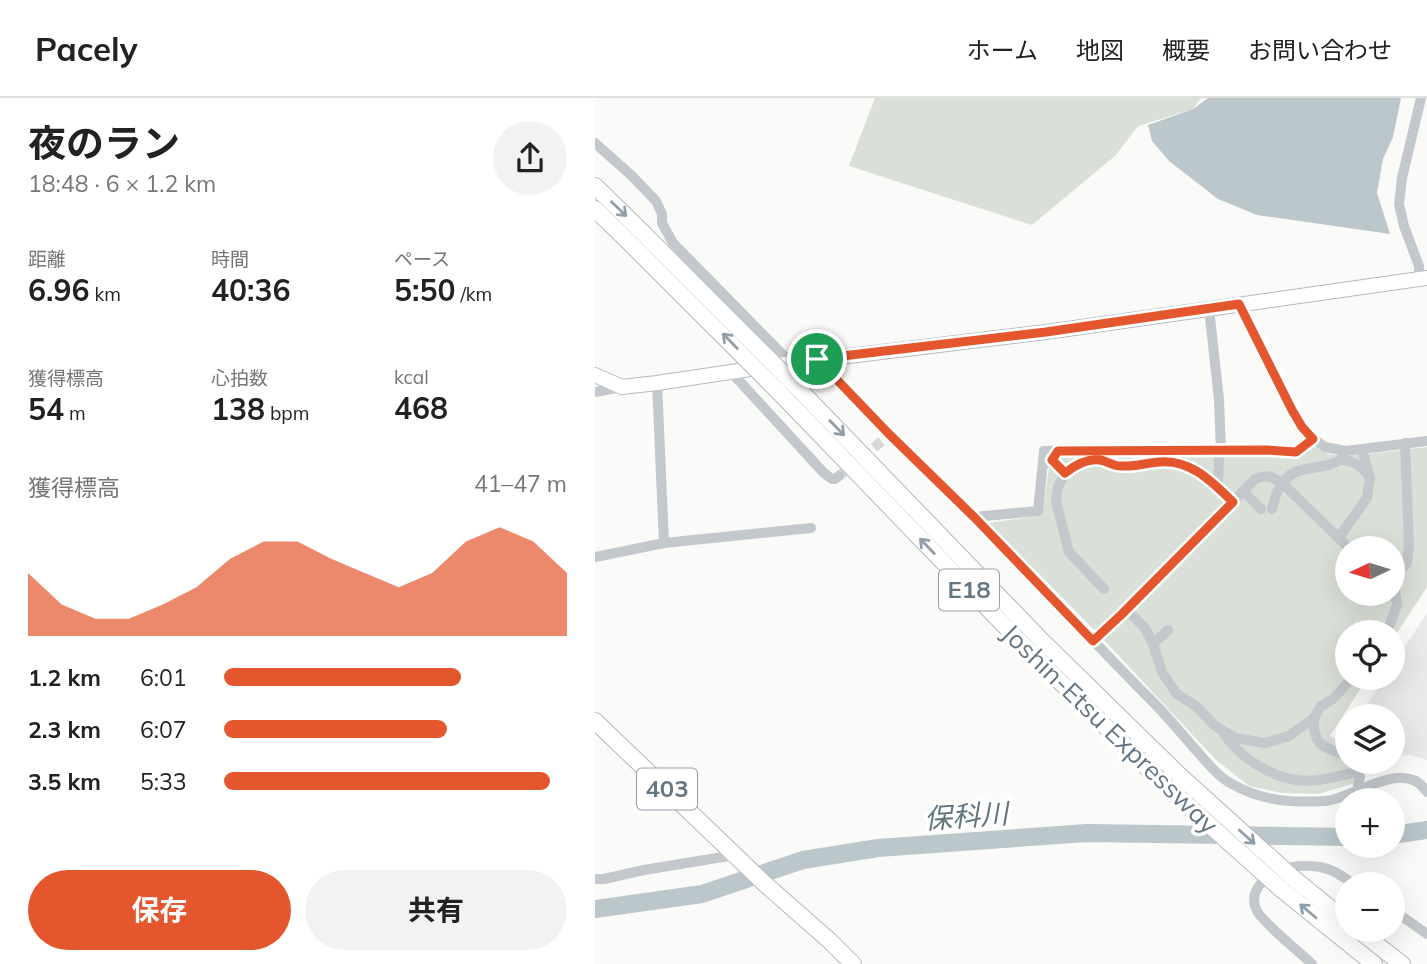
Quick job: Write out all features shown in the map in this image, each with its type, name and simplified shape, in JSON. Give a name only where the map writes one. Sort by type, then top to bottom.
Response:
[{"type":"highway","name":"Joshin-Etsu Expressway","points":[[595,186],[637,238],[786,377],[1042,640],[1287,883],[1374,964]]},
{"type":"highway","name":"Joshin-Etsu Expressway","points":[[595,209],[637,238]]},
{"type":"highway","name":"Joshin-Etsu Expressway","points":[[786,377],[1030,652],[1165,785],[1287,883],[1335,914]]},
{"type":"highway","name":"403","points":[[595,721],[853,964]]},
{"type":"highway","points":[[1374,942],[1402,964]]},
{"type":"main road","points":[[595,375],[622,387],[731,372],[786,377],[817,359],[1046,332],[1423,279]]},
{"type":"street","points":[[1421,98],[1402,178],[1399,204],[1423,279]]},
{"type":"street","points":[[595,143],[656,201],[661,223],[673,243],[786,377]]},
{"type":"street","points":[[1239,304],[1292,410],[1313,439],[1325,447],[1346,451],[1427,441]]},
{"type":"street","points":[[1209,308],[1219,400],[1218,487]]},
{"type":"street","points":[[817,359],[885,438],[974,517],[1157,706],[1218,774],[1247,792],[1275,801],[1335,799]]},
{"type":"street","points":[[731,372],[823,472],[832,480],[839,475]]},
{"type":"street","points":[[657,383],[664,543]]},
{"type":"street","points":[[595,392],[622,387]]},
{"type":"street","points":[[1051,458],[1267,450],[1296,452],[1313,439]]},
{"type":"street","points":[[1405,443],[1409,546],[1405,565]]},
{"type":"street","points":[[1340,536],[1367,498],[1370,478],[1362,449]]},
{"type":"street","points":[[974,517],[1038,511],[1051,458]]},
{"type":"street","points":[[1051,458],[1065,473]]},
{"type":"street","points":[[1104,589],[1069,552],[1056,502],[1058,487],[1065,473],[1078,463],[1098,459],[1117,466],[1177,463],[1198,471],[1233,502]]},
{"type":"street","points":[[1243,491],[1266,509],[1288,476],[1301,470],[1329,466],[1341,460],[1354,462],[1363,468],[1370,478]]},
{"type":"street","points":[[1093,641],[1255,479],[1271,476],[1338,536]]},
{"type":"street","points":[[595,557],[664,543],[811,528]]},
{"type":"street","points":[[1126,610],[1145,628],[1162,672],[1176,694],[1197,707],[1214,725],[1235,738],[1265,744],[1289,736],[1314,718]]},
{"type":"street","points":[[1153,644],[1168,630]]},
{"type":"street","points":[[1335,751],[1321,746],[1313,733],[1314,718],[1320,707],[1341,690]]},
{"type":"street","points":[[1220,729],[1231,745],[1264,770],[1298,780],[1327,779],[1340,774]]},
{"type":"street","points":[[1365,788],[1390,778],[1402,778],[1414,780],[1427,792]]},
{"type":"street","points":[[595,879],[736,856]]},
{"type":"street","points":[[1312,964],[1257,911],[1256,891],[1263,881],[1274,873],[1292,867],[1331,869],[1336,872]]},
{"type":"street","points":[[1405,918],[1427,934]]},
{"type":"shaded area","points":[[875,98],[1201,98],[1193,109],[1138,126],[1115,156],[1032,225],[849,166]]},
{"type":"shaded area","points":[[1208,98],[1401,98],[1393,137],[1383,159],[1377,193],[1390,234],[1257,215],[1218,199],[1169,161],[1152,141],[1148,125],[1193,109]]},
{"type":"shaded area","points":[[1312,446],[1329,454],[1348,456],[1427,447],[1427,587],[1405,621],[1335,620],[1335,690],[1360,690],[1351,704],[1335,704],[1335,728],[1330,736],[1335,739],[1335,774],[1363,774],[1352,784],[1318,794],[1281,793],[1249,786],[1216,760],[989,523],[1042,515],[1049,457],[1302,456]]},
{"type":"shaded area","points":[[1427,613],[1427,760],[1405,755],[1405,704],[1367,704],[1376,690],[1405,690],[1405,646]]},
{"type":"waterway","name":"保科川","points":[[1405,833],[1427,830]]},
{"type":"waterway","name":"保科川","points":[[595,909],[702,894],[803,860],[878,848],[1087,833],[1335,837]]},
{"type":"tunnel","points":[[839,476],[882,441]]},
{"type":"route","points":[[1239,304],[1292,410],[1313,439],[1296,452],[1058,451],[1052,460],[1065,473],[1078,463],[1098,459],[1117,466],[1140,466],[1160,462],[1184,465],[1198,471],[1233,502],[1093,641],[817,359],[1046,332],[1239,304]]}]
